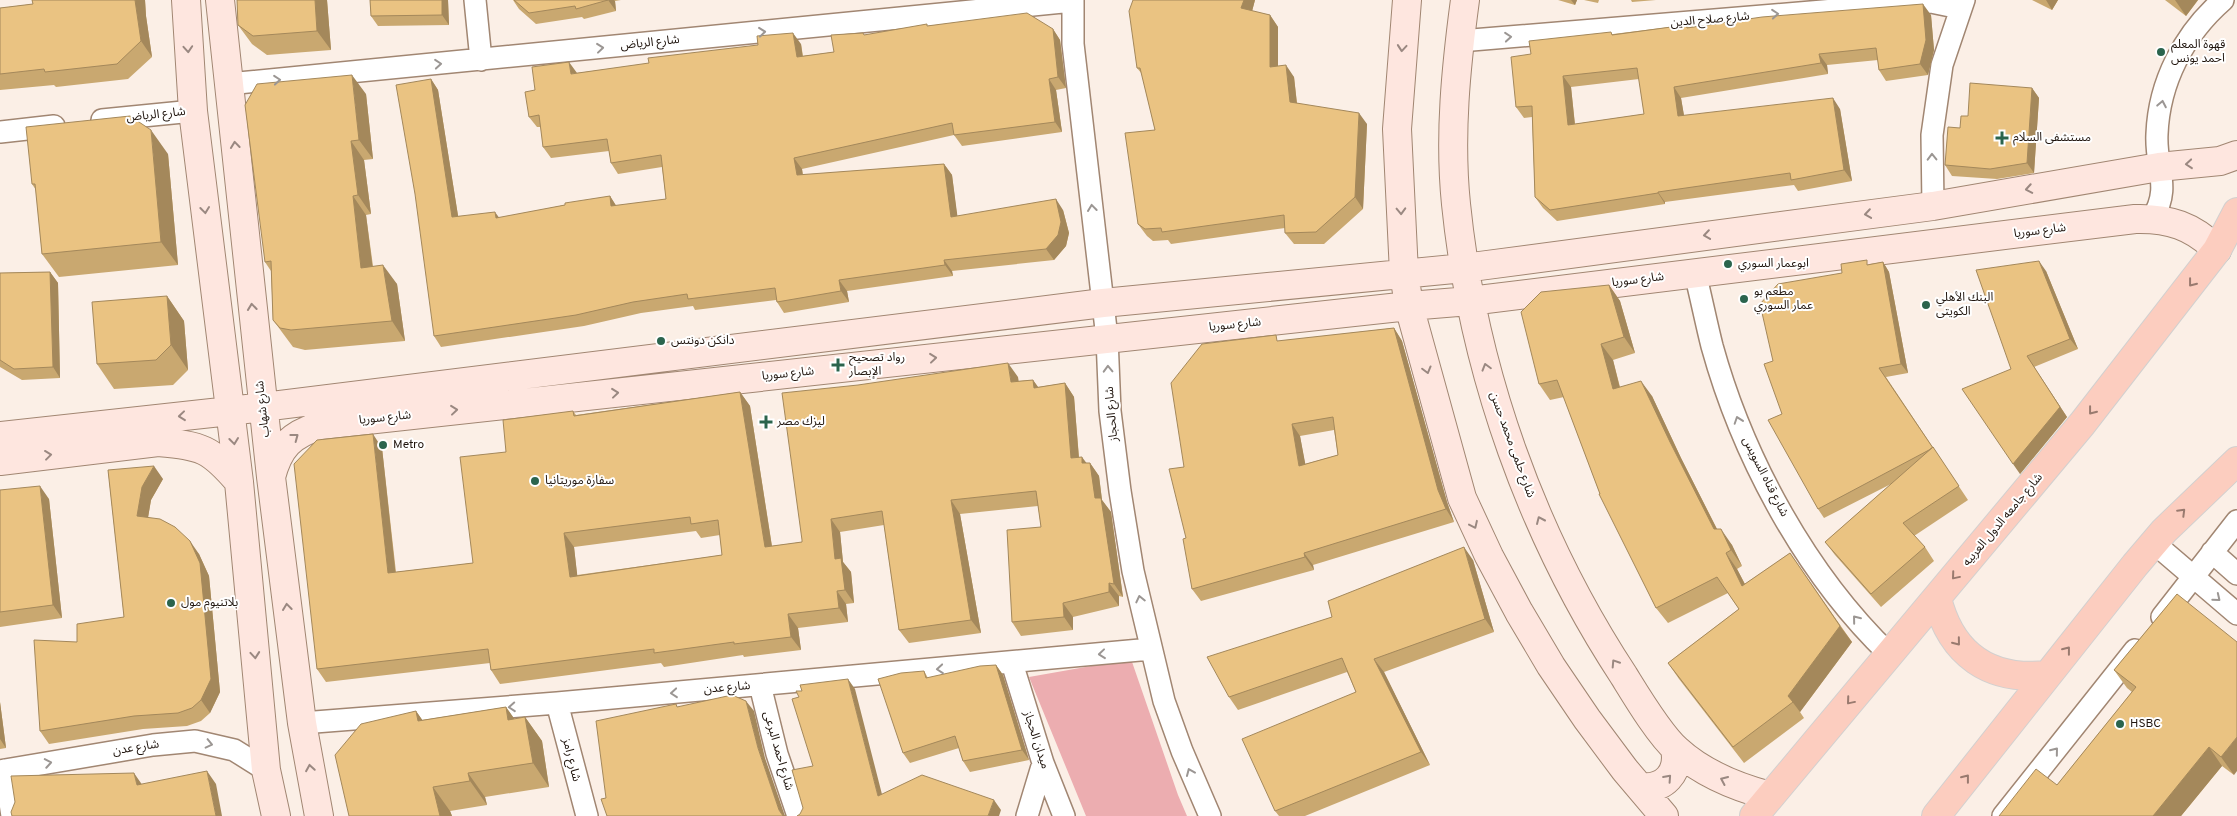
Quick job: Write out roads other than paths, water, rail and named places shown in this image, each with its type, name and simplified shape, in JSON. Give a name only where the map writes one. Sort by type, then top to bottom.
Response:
[{"type":"main road","name":"شارع جامعه الدول العربيه","points":[[1762,806],[2082,424],[2218,250],[2237,212]]},
{"type":"main road","points":[[1936,816],[2154,543],[2204,491],[2237,462]]},
{"type":"main road","points":[[1937,598],[1941,616],[1950,634],[1961,648],[1976,660],[1992,670],[2010,675],[2029,677],[2047,675]]},
{"type":"street","points":[[186,0],[193,110],[239,482],[266,770],[276,816]]},
{"type":"street","name":"شارع شهاب","points":[[220,0],[271,477],[302,723],[319,816]]},
{"type":"street","points":[[476,0],[481,60]]},
{"type":"street","points":[[1407,0],[1397,129],[1404,273],[1409,306],[1462,498],[1518,612],[1551,666],[1587,719],[1664,816]]},
{"type":"street","name":"شارع حلمى محمد حسن","points":[[1465,0],[1455,100],[1454,153],[1456,202],[1470,301],[1498,408],[1516,460],[1555,553],[1612,658],[1642,704],[1675,748],[1695,765],[1717,778],[1743,789],[1762,806]]},
{"type":"street","points":[[2152,219],[2159,207],[2163,194],[2157,134],[2161,101],[2171,70],[2187,40],[2207,14],[2223,0]]},
{"type":"street","name":"شارع الرياض","points":[[228,84],[481,60],[899,9],[1073,1]]},
{"type":"street","name":"شارع الحجاز","points":[[1073,1],[1073,44],[1104,303],[1110,412],[1133,571],[1164,701],[1182,751],[1210,816]]},
{"type":"street","name":"شارع صلاح الدين","points":[[1460,41],[1725,10],[1931,1],[1962,4]]},
{"type":"street","points":[[1933,206],[1932,135],[1942,65],[1962,4]]},
{"type":"street","name":"شارع الرياض","points":[[0,132],[193,110]]},
{"type":"street","points":[[0,436],[230,411],[1104,303],[1464,268],[1933,206],[2159,167],[2220,161],[2237,155]]},
{"type":"street","name":"شارع سوريا","points":[[271,477],[275,461],[286,443],[302,431],[321,425],[1107,338],[1470,301],[1695,272],[2152,219],[2170,221],[2188,227],[2204,237],[2218,250]]},
{"type":"street","name":"شارع قناه السويس","points":[[1695,272],[1713,348],[1741,429],[1778,506],[1824,579],[1865,631],[1889,654]]},
{"type":"street","points":[[221,344],[226,348],[238,351],[248,347],[256,338]]},
{"type":"street","points":[[510,376],[514,404]]},
{"type":"street","points":[[0,461],[158,442],[184,444],[210,452],[239,482]]},
{"type":"street","points":[[2002,816],[2237,521]]},
{"type":"street","points":[[2154,543],[2237,614]]},
{"type":"street","points":[[2212,552],[2237,574]]},
{"type":"street","name":"شارع عدن","points":[[302,723],[760,686],[1151,649]]},
{"type":"street","name":"ميدان الحجاز","points":[[1012,663],[1042,763],[1064,816]]},
{"type":"street","name":"شارع احمد البرعى","points":[[760,686],[777,754],[798,816]]},
{"type":"street","name":"شارع رامز","points":[[557,703],[574,774],[587,816]]},
{"type":"street","name":"شارع عدن","points":[[2,771],[153,745],[195,741],[234,750],[266,770]]},
{"type":"street","points":[[1640,787],[1656,787],[1669,778],[1676,764],[1675,748]]},
{"type":"street","points":[[1027,816],[1042,763]]},
{"type":"street","points":[[2,771],[12,816]]},
{"type":"place","name":"قهوة المعلم احمد يونس","points":[[2161,52]]},
{"type":"place","name":"مستشفى السلام","points":[[2002,138]]},
{"type":"place","name":"ابوعمار السوري","points":[[1728,264]]},
{"type":"place","name":"مطعم بو عمار السوري","points":[[1744,299]]},
{"type":"place","name":"البنك الأهلي الكويتى","points":[[1926,305]]},
{"type":"place","name":"دانكن دونتس","points":[[661,341]]},
{"type":"place","name":"رواد تصحيح الإبصار","points":[[838,365]]},
{"type":"place","name":"ليزك مصر","points":[[766,422]]},
{"type":"place","name":"Metro","points":[[383,445]]},
{"type":"place","name":"سفارة موريتانيا","points":[[535,481]]},
{"type":"place","name":"بلاتنيوم مول","points":[[171,603]]},
{"type":"place","name":"HSBC","points":[[2120,724]]}]
